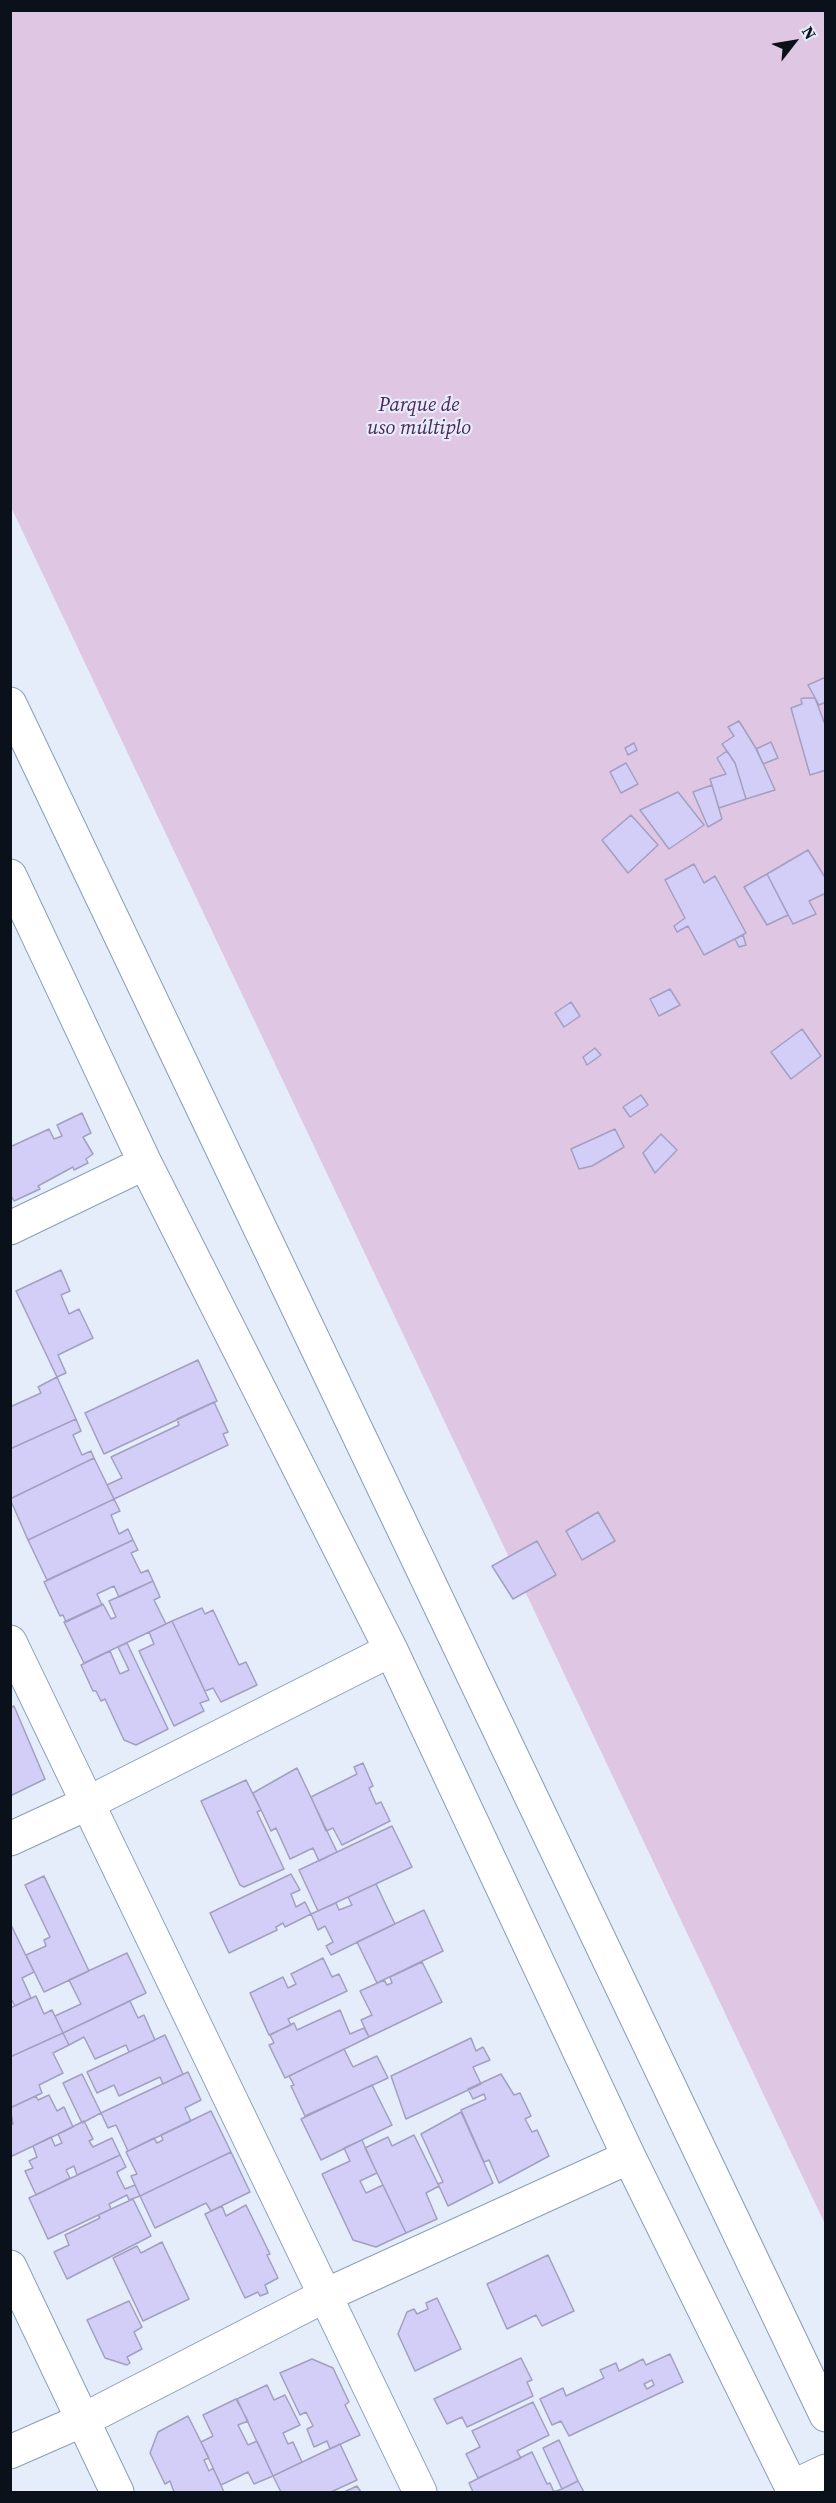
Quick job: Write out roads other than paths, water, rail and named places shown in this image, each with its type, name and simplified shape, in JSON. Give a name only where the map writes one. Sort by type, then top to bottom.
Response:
[{"type":"street","points":[[10,704],[825,2415]]},
{"type":"street","points":[[10,876],[20,919],[391,1650],[629,2157],[793,2490],[825,2471]]},
{"type":"street","points":[[10,1228],[145,1163]]},
{"type":"street","points":[[10,1642],[86,1804],[420,2493]]},
{"type":"street","points":[[10,1839],[86,1804],[391,1650]]},
{"type":"street","points":[[10,2452],[83,2420],[326,2295],[629,2157]]},
{"type":"street","points":[[10,2267],[117,2493]]},
{"type":"park label","name":"Parque de uso múltiplo","points":[[419,418]]}]
